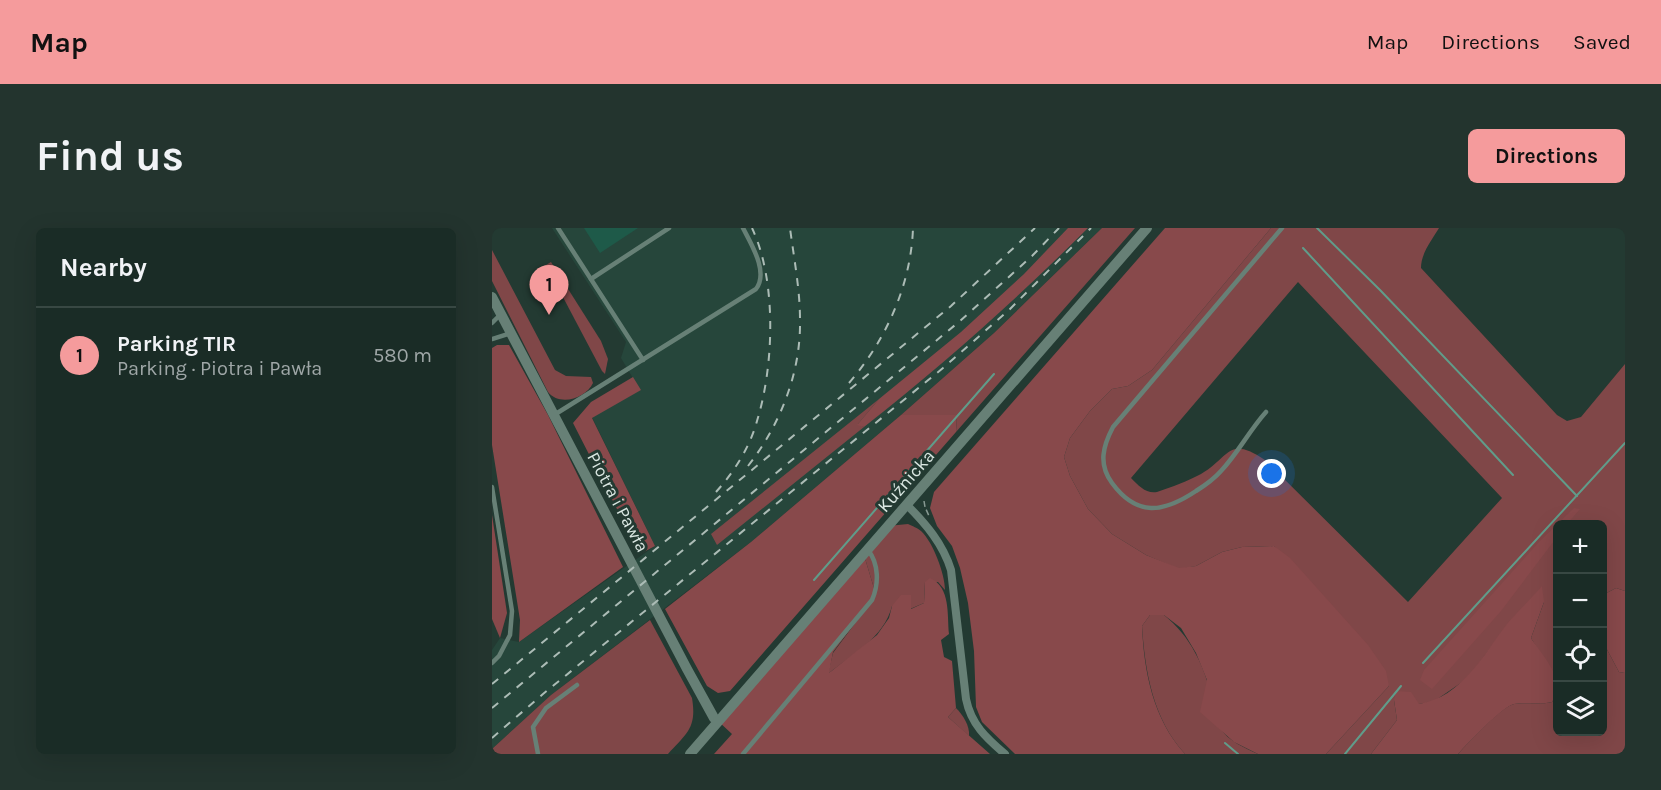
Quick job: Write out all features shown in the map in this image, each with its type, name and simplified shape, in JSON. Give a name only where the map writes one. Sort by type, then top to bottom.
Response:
[{"type":"street","name":"Kuźnicka","points":[[690,754],[1147,228]]},
{"type":"street","name":"Piotra i Pawła","points":[[492,297],[668,633],[718,722]]},
{"type":"street","points":[[907,506],[922,520],[944,551],[951,570],[966,699],[970,715],[985,736],[1005,754]]},
{"type":"lane","points":[[558,228],[643,360]]},
{"type":"lane","points":[[591,279],[669,228]]},
{"type":"lane","points":[[554,415],[756,289],[762,278],[756,256],[743,228]]},
{"type":"lane","points":[[1266,412],[1219,473],[1186,498],[1168,507],[1148,509],[1132,503],[1111,482],[1105,471],[1102,459],[1103,449],[1113,427],[1282,228]]},
{"type":"lane","points":[[492,323],[501,314]]},
{"type":"lane","points":[[492,339],[511,333]]},
{"type":"lane","points":[[492,487],[512,611],[510,635],[499,656],[492,663]]},
{"type":"lane","points":[[743,754],[872,600],[876,591],[877,575],[873,556],[867,550]]},
{"type":"lane","points":[[538,754],[533,727],[546,708],[577,685]]},
{"type":"shaded area","points":[[552,228],[1102,228],[994,333],[901,415],[751,542],[551,695],[492,749],[492,650],[500,638],[519,642],[655,546],[592,417],[640,390],[621,358],[626,342]]},
{"type":"shaded area","points":[[1068,228],[1088,228],[951,356],[864,427],[857,425],[879,399],[961,332],[1024,274]]},
{"type":"shaded area","points":[[1102,228],[1135,228],[956,432],[957,415],[901,415],[994,333]]},
{"type":"shaded area","points":[[1165,228],[1271,228],[1152,370],[1128,386],[1112,389],[1090,411],[1070,438],[1064,457],[1070,476],[1088,509],[1112,534],[1146,555],[1179,568],[1196,566],[1222,552],[1242,547],[1274,546],[1290,558],[1368,645],[1386,671],[1389,686],[1326,754],[1258,754],[1234,742],[1200,712],[1207,680],[1196,653],[1181,628],[1164,615],[1150,615],[1142,626],[1145,660],[1158,710],[1165,726],[1185,754],[1015,754],[982,722],[976,707],[974,651],[968,603],[952,546],[937,526],[930,508],[934,492]]},
{"type":"shaded area","points":[[1271,228],[1439,228],[1425,252],[1421,268],[1557,415],[1567,421],[1581,417],[1625,364],[1625,591],[1616,588],[1607,593],[1607,520],[1553,520],[1553,674],[1531,638],[1544,602],[1508,624],[1468,678],[1433,702],[1419,704],[1394,700],[1397,720],[1371,754],[1326,754],[1389,686],[1274,546],[1242,547],[1222,552],[1196,566],[1179,569],[1146,555],[1112,534],[1088,509],[1070,476],[1064,457],[1070,438],[1090,411],[1112,389],[1128,386],[1152,370]],"holes":[[[1298,282],[1502,498],[1408,602],[1265,460],[1253,453],[1243,449],[1230,451],[1201,474],[1157,492],[1146,491],[1131,478]]]},
{"type":"shaded area","points":[[492,250],[555,370],[566,376],[591,377],[593,383],[585,393],[566,400],[553,397],[548,392],[492,281]]},
{"type":"shaded area","points":[[551,262],[601,341],[608,359],[605,374],[546,265]]},
{"type":"shaded area","points":[[497,345],[509,345],[548,415],[623,567],[519,642],[520,620],[492,445],[492,348]]},
{"type":"shaded area","points":[[633,377],[641,390],[592,418],[655,546],[640,554],[573,423],[591,402]]},
{"type":"shaded area","points":[[879,399],[858,424],[864,427],[717,545],[711,534]]},
{"type":"shaded area","points":[[901,415],[957,415],[956,432],[730,691],[718,693],[707,686],[665,609],[751,542]]},
{"type":"shaded area","points":[[1574,508],[1580,509],[1570,520],[1562,520]]},
{"type":"shaded area","points":[[492,515],[507,613],[500,638],[492,619]]},
{"type":"shaded area","points":[[908,524],[920,530],[934,550],[941,567],[945,590],[938,582],[925,582],[924,603],[910,609],[910,603],[892,606],[888,617],[875,636],[828,674],[833,653],[876,595],[864,555],[888,526]]},
{"type":"shaded area","points":[[1553,528],[1553,542],[1501,611],[1432,689],[1420,680],[1424,670]]},
{"type":"shaded area","points":[[864,555],[876,595],[833,652],[829,673],[877,635],[889,618],[892,606],[901,595],[911,595],[911,609],[924,603],[925,582],[930,578],[942,588],[947,602],[949,634],[941,640],[944,657],[952,661],[956,708],[948,717],[990,754],[714,754],[732,734],[718,721]]},
{"type":"shaded area","points":[[1542,586],[1544,602],[1531,638],[1553,672],[1552,702],[1514,704],[1485,726],[1458,754],[1371,754],[1397,720],[1394,700],[1396,691],[1411,692],[1419,704],[1448,693],[1470,673],[1507,624]]},
{"type":"shaded area","points":[[1616,588],[1625,591],[1625,673],[1619,672],[1607,650],[1607,593]]},
{"type":"shaded area","points":[[1150,615],[1164,615],[1182,632],[1195,652],[1204,673],[1217,721],[1223,733],[1242,747],[1258,754],[1185,754],[1174,740],[1158,710],[1148,677],[1142,626]]},
{"type":"shaded area","points":[[650,620],[692,698],[692,723],[685,735],[668,754],[492,754],[492,749],[551,695]]},
{"type":"shaded area","points":[[1607,650],[1619,672],[1625,673],[1625,754],[1458,754],[1485,726],[1508,707],[1518,703],[1553,700],[1553,736],[1607,736]]},
{"type":"shaded area","points":[[956,708],[965,721],[969,736],[948,717]]},
{"type":"building","points":[[584,228],[638,228],[600,253]]},
{"type":"waterway","points":[[1317,228],[1380,290],[1577,496]]},
{"type":"waterway","points":[[1303,248],[1513,475]]},
{"type":"waterway","points":[[814,580],[994,374]]},
{"type":"waterway","points":[[1423,663],[1625,443]]},
{"type":"waterway","points":[[1345,754],[1401,686]]},
{"type":"waterway","points":[[1225,743],[1238,754]]},
{"type":"railway","points":[[716,492],[746,450],[757,421],[767,375],[769,298],[766,273],[752,228]]},
{"type":"railway","points":[[748,466],[779,416],[797,359],[800,308],[790,228]]},
{"type":"railway","points":[[849,383],[874,349],[894,311],[907,270],[913,228]]},
{"type":"railway","points":[[492,684],[951,306],[1035,228]]},
{"type":"railway","points":[[492,708],[960,321],[1032,256],[1059,228]]},
{"type":"railway","points":[[492,738],[943,368],[1009,310],[1091,228]]},
{"type":"place","name":"Parking TIR","points":[[549,315]]}]
